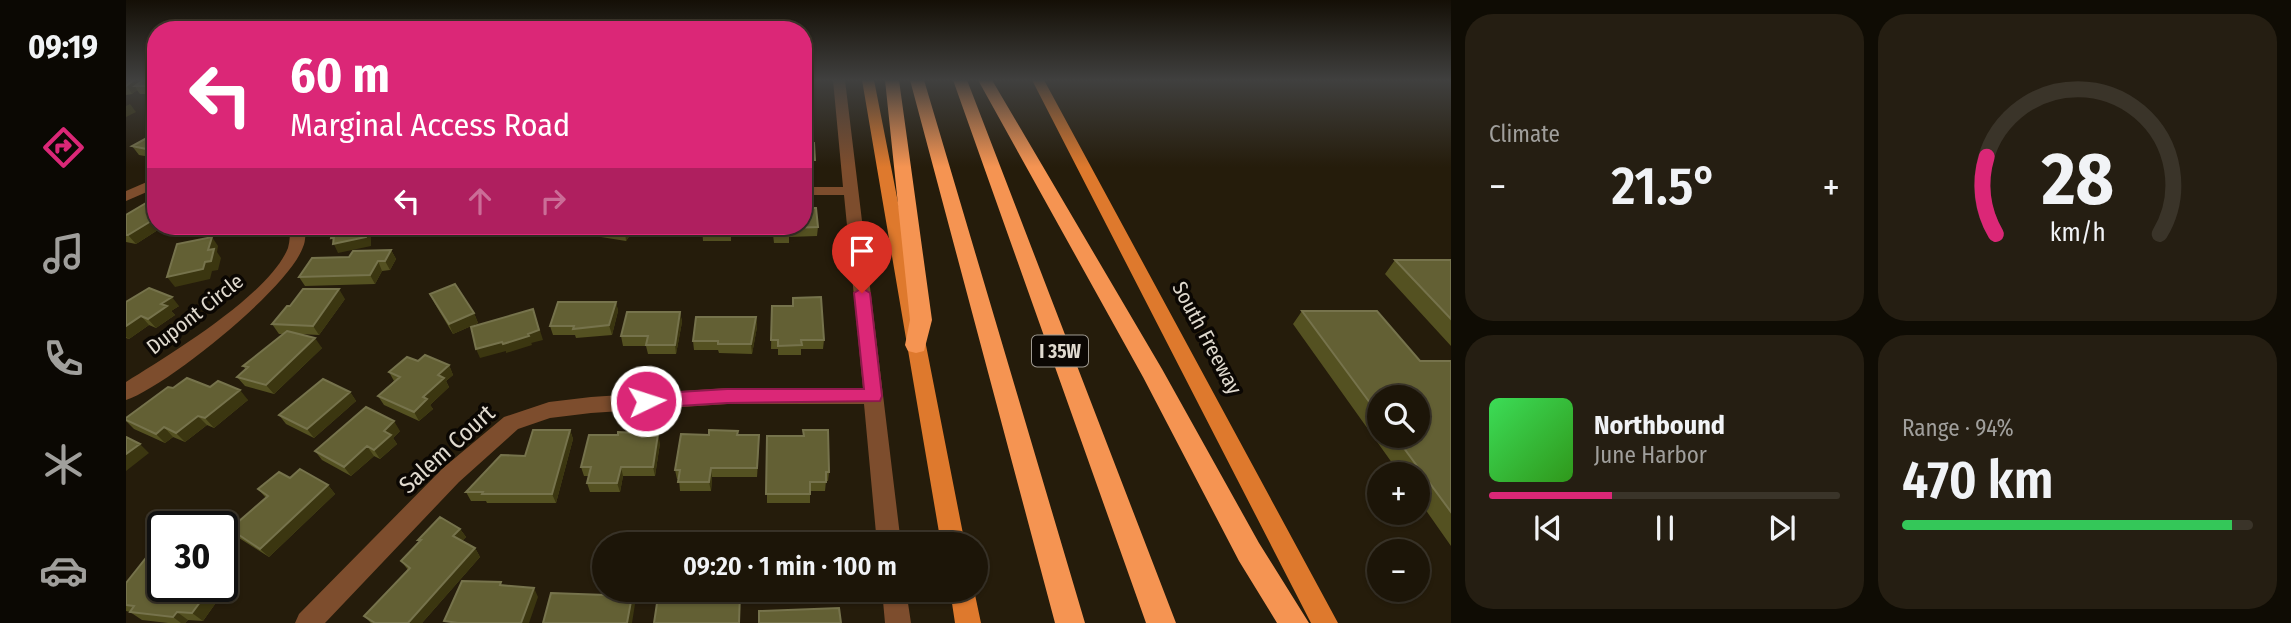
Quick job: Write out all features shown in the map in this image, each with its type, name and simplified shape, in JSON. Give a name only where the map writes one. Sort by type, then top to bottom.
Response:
[{"type":"highway","points":[[896,109],[921,320],[916,345]]},
{"type":"highway","points":[[925,109],[1070,623]]},
{"type":"highway","name":"I 35W","points":[[971,109],[1161,623]]},
{"type":"highway","points":[[1002,109],[1154,375],[1249,552],[1294,623]]},
{"type":"main road","points":[[874,109],[951,532]]},
{"type":"main road","name":"South Freeway","points":[[1053,109],[1325,623]]},
{"type":"main road","points":[[964,602],[968,623]]},
{"type":"street","points":[[842,109],[888,532]]},
{"type":"street","points":[[126,180],[147,183]]},
{"type":"street","points":[[126,197],[147,187]]},
{"type":"street","points":[[812,191],[851,191]]},
{"type":"street","name":"Dupont Circle","points":[[126,393],[201,344],[257,298],[291,257],[298,235]]},
{"type":"street","name":"Salem Court","points":[[308,623],[451,475],[511,423],[549,410],[591,405],[727,396],[873,396]]},
{"type":"street","points":[[895,602],[898,623]]},
{"type":"building","points":[[147,138],[147,149],[132,146]]},
{"type":"building","points":[[812,143],[814,143],[815,160],[812,160]]},
{"type":"building","points":[[147,203],[147,223],[128,235],[126,215]]},
{"type":"building","points":[[812,208],[816,208],[818,227],[812,227]]},
{"type":"building","points":[[332,235],[366,235],[333,244],[334,237],[331,238]]},
{"type":"building","points":[[212,237],[208,250],[214,249],[211,261],[205,262],[203,269],[167,277],[177,244]]},
{"type":"building","points":[[391,250],[385,261],[378,261],[370,275],[299,277],[312,258],[349,257],[353,251]]},
{"type":"building","points":[[1395,260],[1451,260],[1451,319]]},
{"type":"building","points":[[455,284],[474,313],[449,324],[430,294]]},
{"type":"building","points":[[149,288],[172,297],[161,304],[167,306],[148,319],[141,316],[126,326],[126,302]]},
{"type":"building","points":[[303,289],[339,289],[313,326],[272,324],[287,306],[290,306]]},
{"type":"building","points":[[821,297],[824,340],[801,340],[802,345],[778,346],[778,340],[771,340],[772,306],[793,306],[793,298]]},
{"type":"building","points":[[558,302],[616,302],[609,325],[573,329],[574,326],[550,326]]},
{"type":"building","points":[[533,309],[539,330],[503,344],[502,342],[476,349],[471,327]]},
{"type":"building","points":[[1302,311],[1377,311],[1420,361],[1451,361],[1451,512],[1430,484],[1430,462],[1414,462],[1404,448],[1430,448],[1430,385],[1367,385],[1367,399]]},
{"type":"building","points":[[627,312],[680,312],[675,345],[646,345],[648,336],[621,336]]},
{"type":"building","points":[[696,317],[756,317],[751,344],[693,341]]},
{"type":"building","points":[[287,331],[315,338],[266,385],[237,377],[248,367],[243,366]]},
{"type":"building","points":[[425,355],[449,365],[438,375],[444,378],[423,397],[427,399],[414,412],[378,396],[400,377],[389,372],[407,357],[418,361]]},
{"type":"building","points":[[187,378],[210,387],[218,381],[240,390],[205,418],[198,416],[176,433],[164,427],[156,434],[126,420],[168,387],[173,388]]},
{"type":"building","points":[[323,379],[350,392],[307,429],[279,415]]},
{"type":"building","points":[[366,407],[394,421],[384,431],[391,435],[374,450],[367,446],[344,467],[315,451]]},
{"type":"building","points":[[533,430],[570,430],[552,494],[466,492],[501,455],[525,456]]},
{"type":"building","points":[[709,430],[738,431],[737,435],[759,435],[757,468],[711,468],[709,482],[678,482],[680,470],[675,470],[681,434],[709,435]]},
{"type":"building","points":[[803,430],[828,430],[829,472],[826,472],[826,482],[810,482],[810,494],[766,494],[767,436],[804,436]]},
{"type":"building","points":[[618,432],[658,434],[653,467],[621,467],[617,483],[587,483],[591,467],[581,467],[589,435],[618,435]]},
{"type":"building","points":[[126,437],[140,444],[126,454]]},
{"type":"building","points":[[300,469],[328,485],[260,549],[238,534],[238,522],[268,496],[258,489],[279,472],[290,478]]},
{"type":"building","points":[[440,517],[460,529],[453,536],[475,548],[408,623],[375,623],[364,616],[410,568],[401,561]]},
{"type":"building","points":[[147,557],[147,602],[200,602],[192,613],[177,612],[173,617],[130,612],[134,606],[126,605],[126,583]]},
{"type":"building","points":[[462,581],[501,582],[500,585],[534,588],[521,623],[444,621]]},
{"type":"building","points":[[551,593],[592,595],[592,602],[631,602],[627,623],[543,623]]},
{"type":"building","points":[[657,602],[740,602],[739,623],[654,623]]},
{"type":"building","points":[[839,608],[841,623],[759,623],[759,611]]},
{"type":"route","points":[[646,401],[727,396],[873,396],[862,293]]}]
